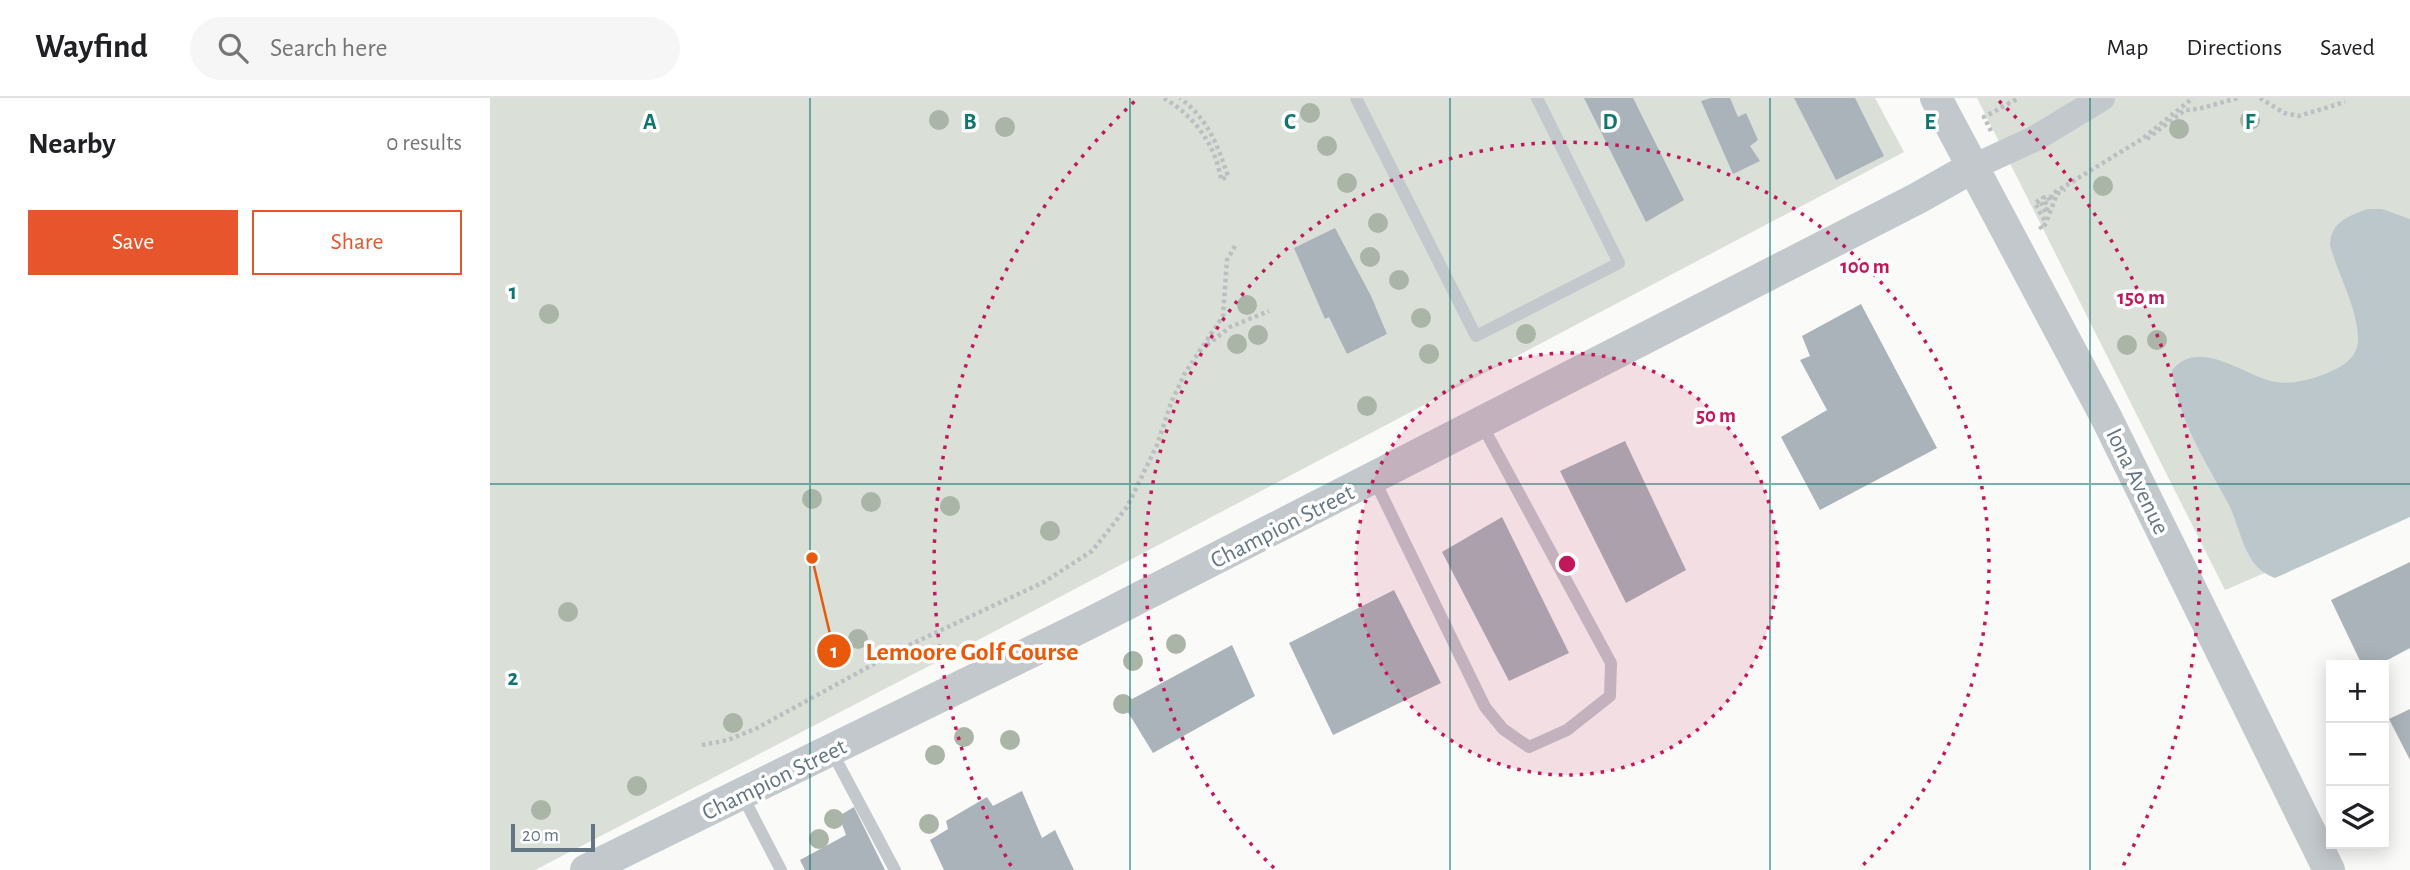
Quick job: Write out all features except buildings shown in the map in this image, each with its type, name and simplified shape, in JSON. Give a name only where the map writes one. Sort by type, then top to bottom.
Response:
[{"type":"street","name":"Iona Avenue","points":[[1936,98],[2106,417],[2329,870]]},
{"type":"street","points":[[1971,168],[2085,111],[2102,98]]},
{"type":"street","name":"Champion Street","points":[[586,870],[832,752],[1373,479],[1918,198],[1971,168]]},
{"type":"lane","points":[[1356,98],[1476,336],[1619,263],[1537,98]]},
{"type":"lane","points":[[1373,479],[1485,707],[1503,729],[1529,747],[1567,730],[1610,696],[1611,663],[1481,423]]},
{"type":"lane","points":[[832,752],[895,870]]},
{"type":"lane","points":[[741,794],[781,870]]},
{"type":"path","points":[[1164,98],[1186,114],[1204,134],[1218,164],[1221,180],[1228,176],[1214,137],[1202,118],[1180,98]]},
{"type":"path","points":[[2003,153],[1984,117],[2019,98]]},
{"type":"path","points":[[2025,197],[2042,229],[2046,223],[2035,203],[2040,200],[2046,213],[2048,207],[2043,198],[2048,195],[2050,201],[2052,194],[2143,139],[2193,98]]},
{"type":"path","points":[[2047,220],[2057,194],[2143,142],[2185,110],[2198,110],[2238,98]]},
{"type":"path","points":[[2260,98],[2284,113],[2299,116],[2345,102]]},
{"type":"path","points":[[1235,246],[1227,260],[1226,304],[1228,319],[1238,323]]},
{"type":"path","points":[[1119,519],[1157,445],[1171,403],[1185,373],[1220,322],[1226,304]]},
{"type":"path","points":[[702,745],[728,740],[757,728],[888,656],[1052,578],[1092,551],[1119,519],[1153,460],[1171,408],[1194,363],[1212,339],[1238,323],[1269,311]]},
{"type":"shaded area","points":[[490,98],[1875,98],[1904,152],[927,667],[535,870],[490,870]]},
{"type":"shaded area","points":[[1977,98],[2410,98],[2410,511],[2225,590]]},
{"type":"shaded area","points":[[2367,209],[2382,209],[2410,219],[2410,517],[2275,578],[2264,573],[2250,557],[2228,503],[2186,423],[2172,370],[2183,361],[2196,357],[2209,358],[2223,361],[2264,379],[2291,383],[2320,376],[2348,361],[2356,349],[2357,326],[2351,302],[2333,256],[2331,237],[2341,221]]},
{"type":"place","name":"Lemoore Golf Course","points":[[812,558]]}]
